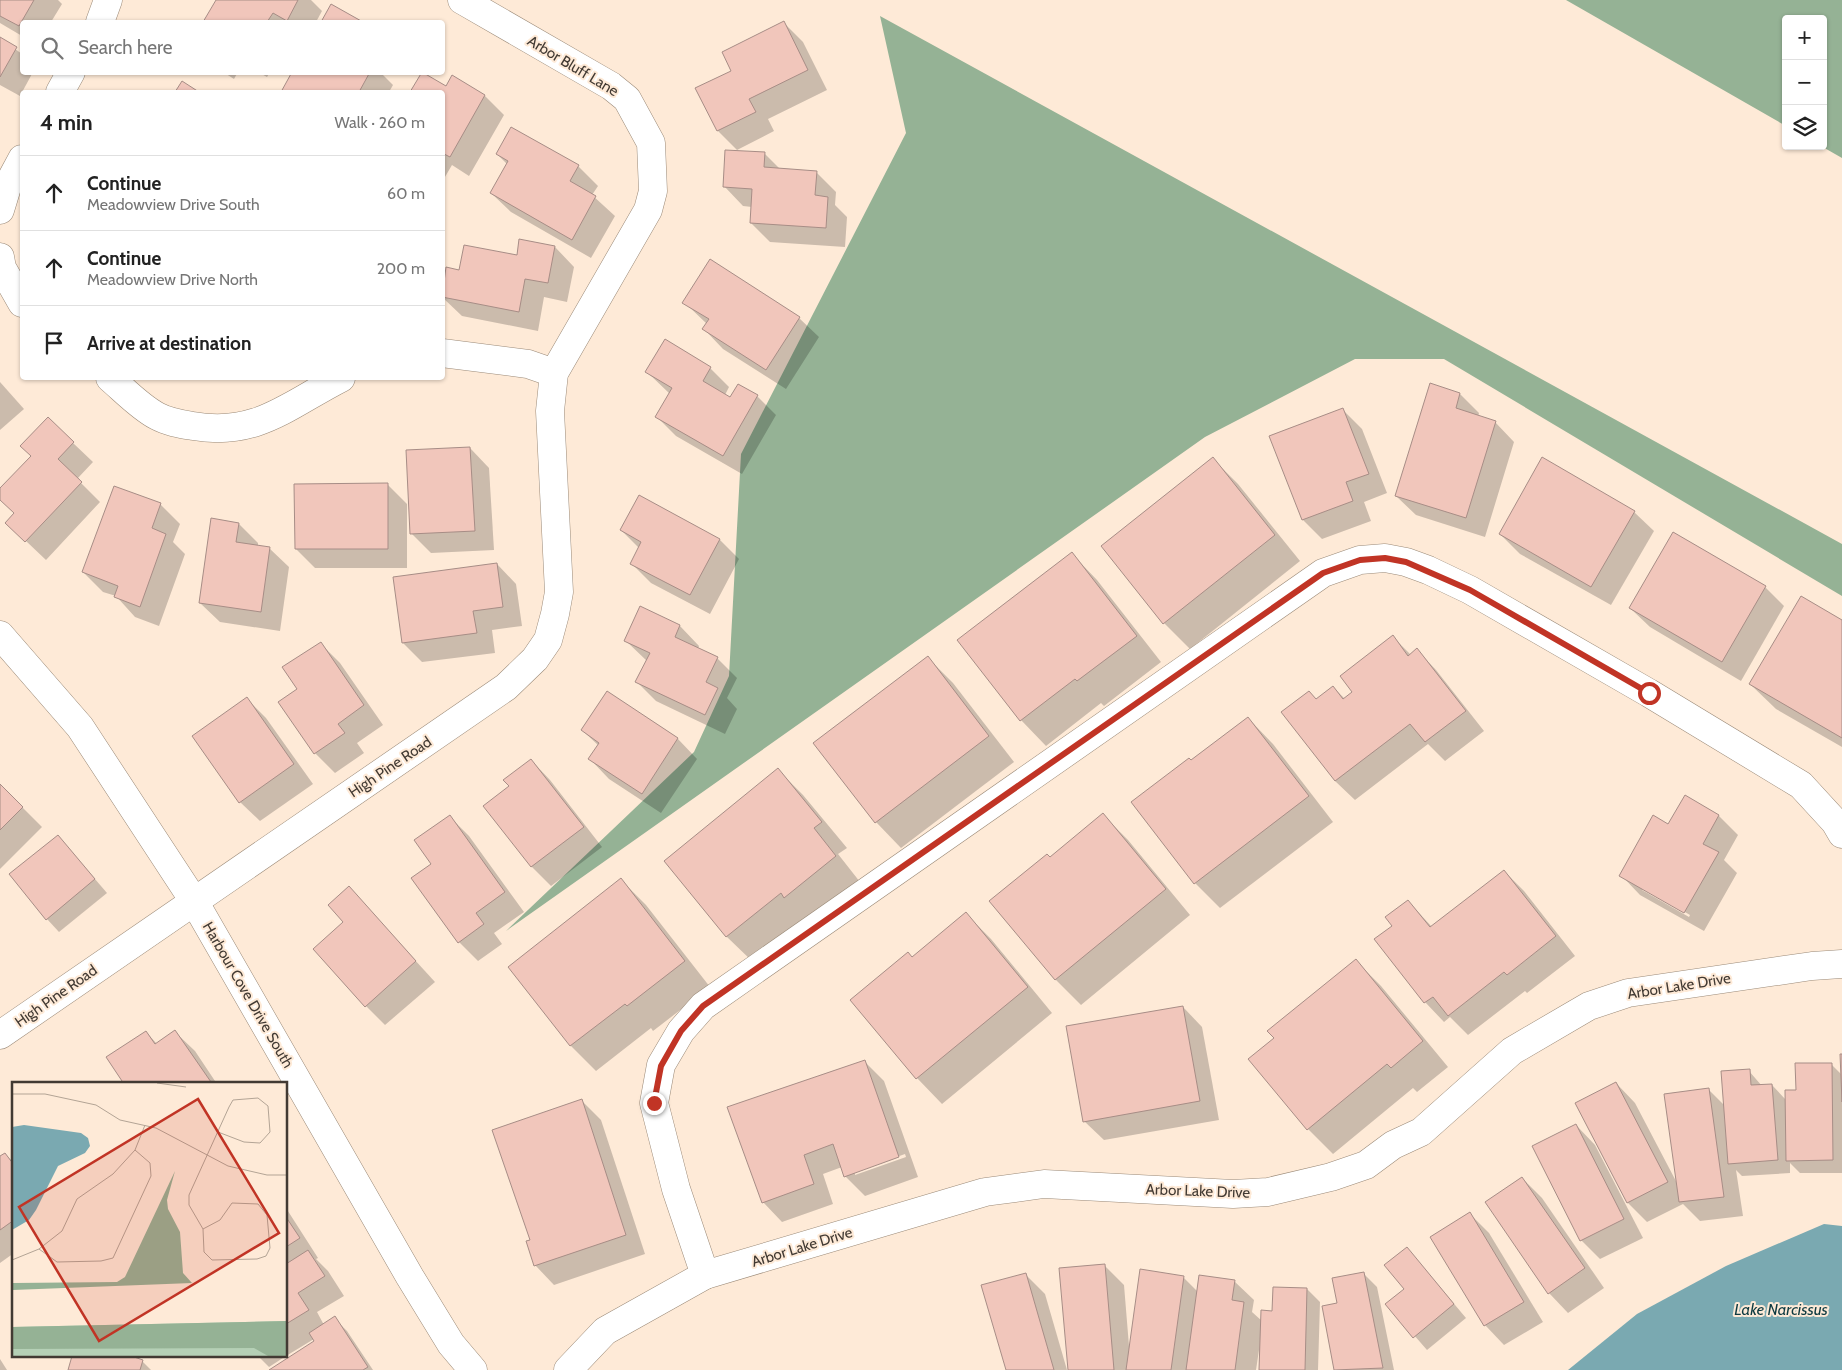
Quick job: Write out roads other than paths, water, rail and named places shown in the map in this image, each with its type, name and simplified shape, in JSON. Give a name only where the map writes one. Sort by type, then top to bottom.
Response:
[{"type":"street","points":[[101,20],[108,0]]},
{"type":"street","name":"Arbor Bluff Lane","points":[[462,0],[611,86],[627,99],[651,143],[653,191],[648,210],[554,373]]},
{"type":"street","points":[[61,90],[69,75]]},
{"type":"street","points":[[0,210],[7,187],[20,163]]},
{"type":"street","points":[[0,257],[2,268],[20,300]]},
{"type":"street","points":[[445,354],[528,364],[554,373]]},
{"type":"street","name":"High Pine Road","points":[[0,1035],[506,687],[535,659],[548,640],[559,592],[550,450],[550,411],[554,373]]},
{"type":"street","points":[[112,380],[156,416],[176,423],[216,430],[238,428],[261,421],[336,380]]},
{"type":"street","points":[[706,1275],[676,1189],[654,1103],[661,1066],[681,1031],[703,1006],[1323,573],[1360,560],[1385,558],[1406,562],[1470,590],[1649,693],[1801,785],[1835,822],[1842,834]]},
{"type":"street","name":"Harbour Cove Drive South","points":[[0,635],[80,727],[194,901],[410,1276],[451,1344],[473,1370]]},
{"type":"street","name":"Arbor Lake Drive","points":[[568,1370],[605,1331],[706,1275],[985,1192],[1044,1184],[1242,1193],[1268,1192],[1331,1177],[1366,1165],[1393,1146],[1421,1132],[1512,1051],[1589,1006],[1628,992],[1812,966],[1842,964]]},
{"type":"water","name":"Lake Narcissus","points":[[1824,1224],[1842,1226],[1842,1370],[1568,1370],[1637,1314],[1726,1266]]}]
